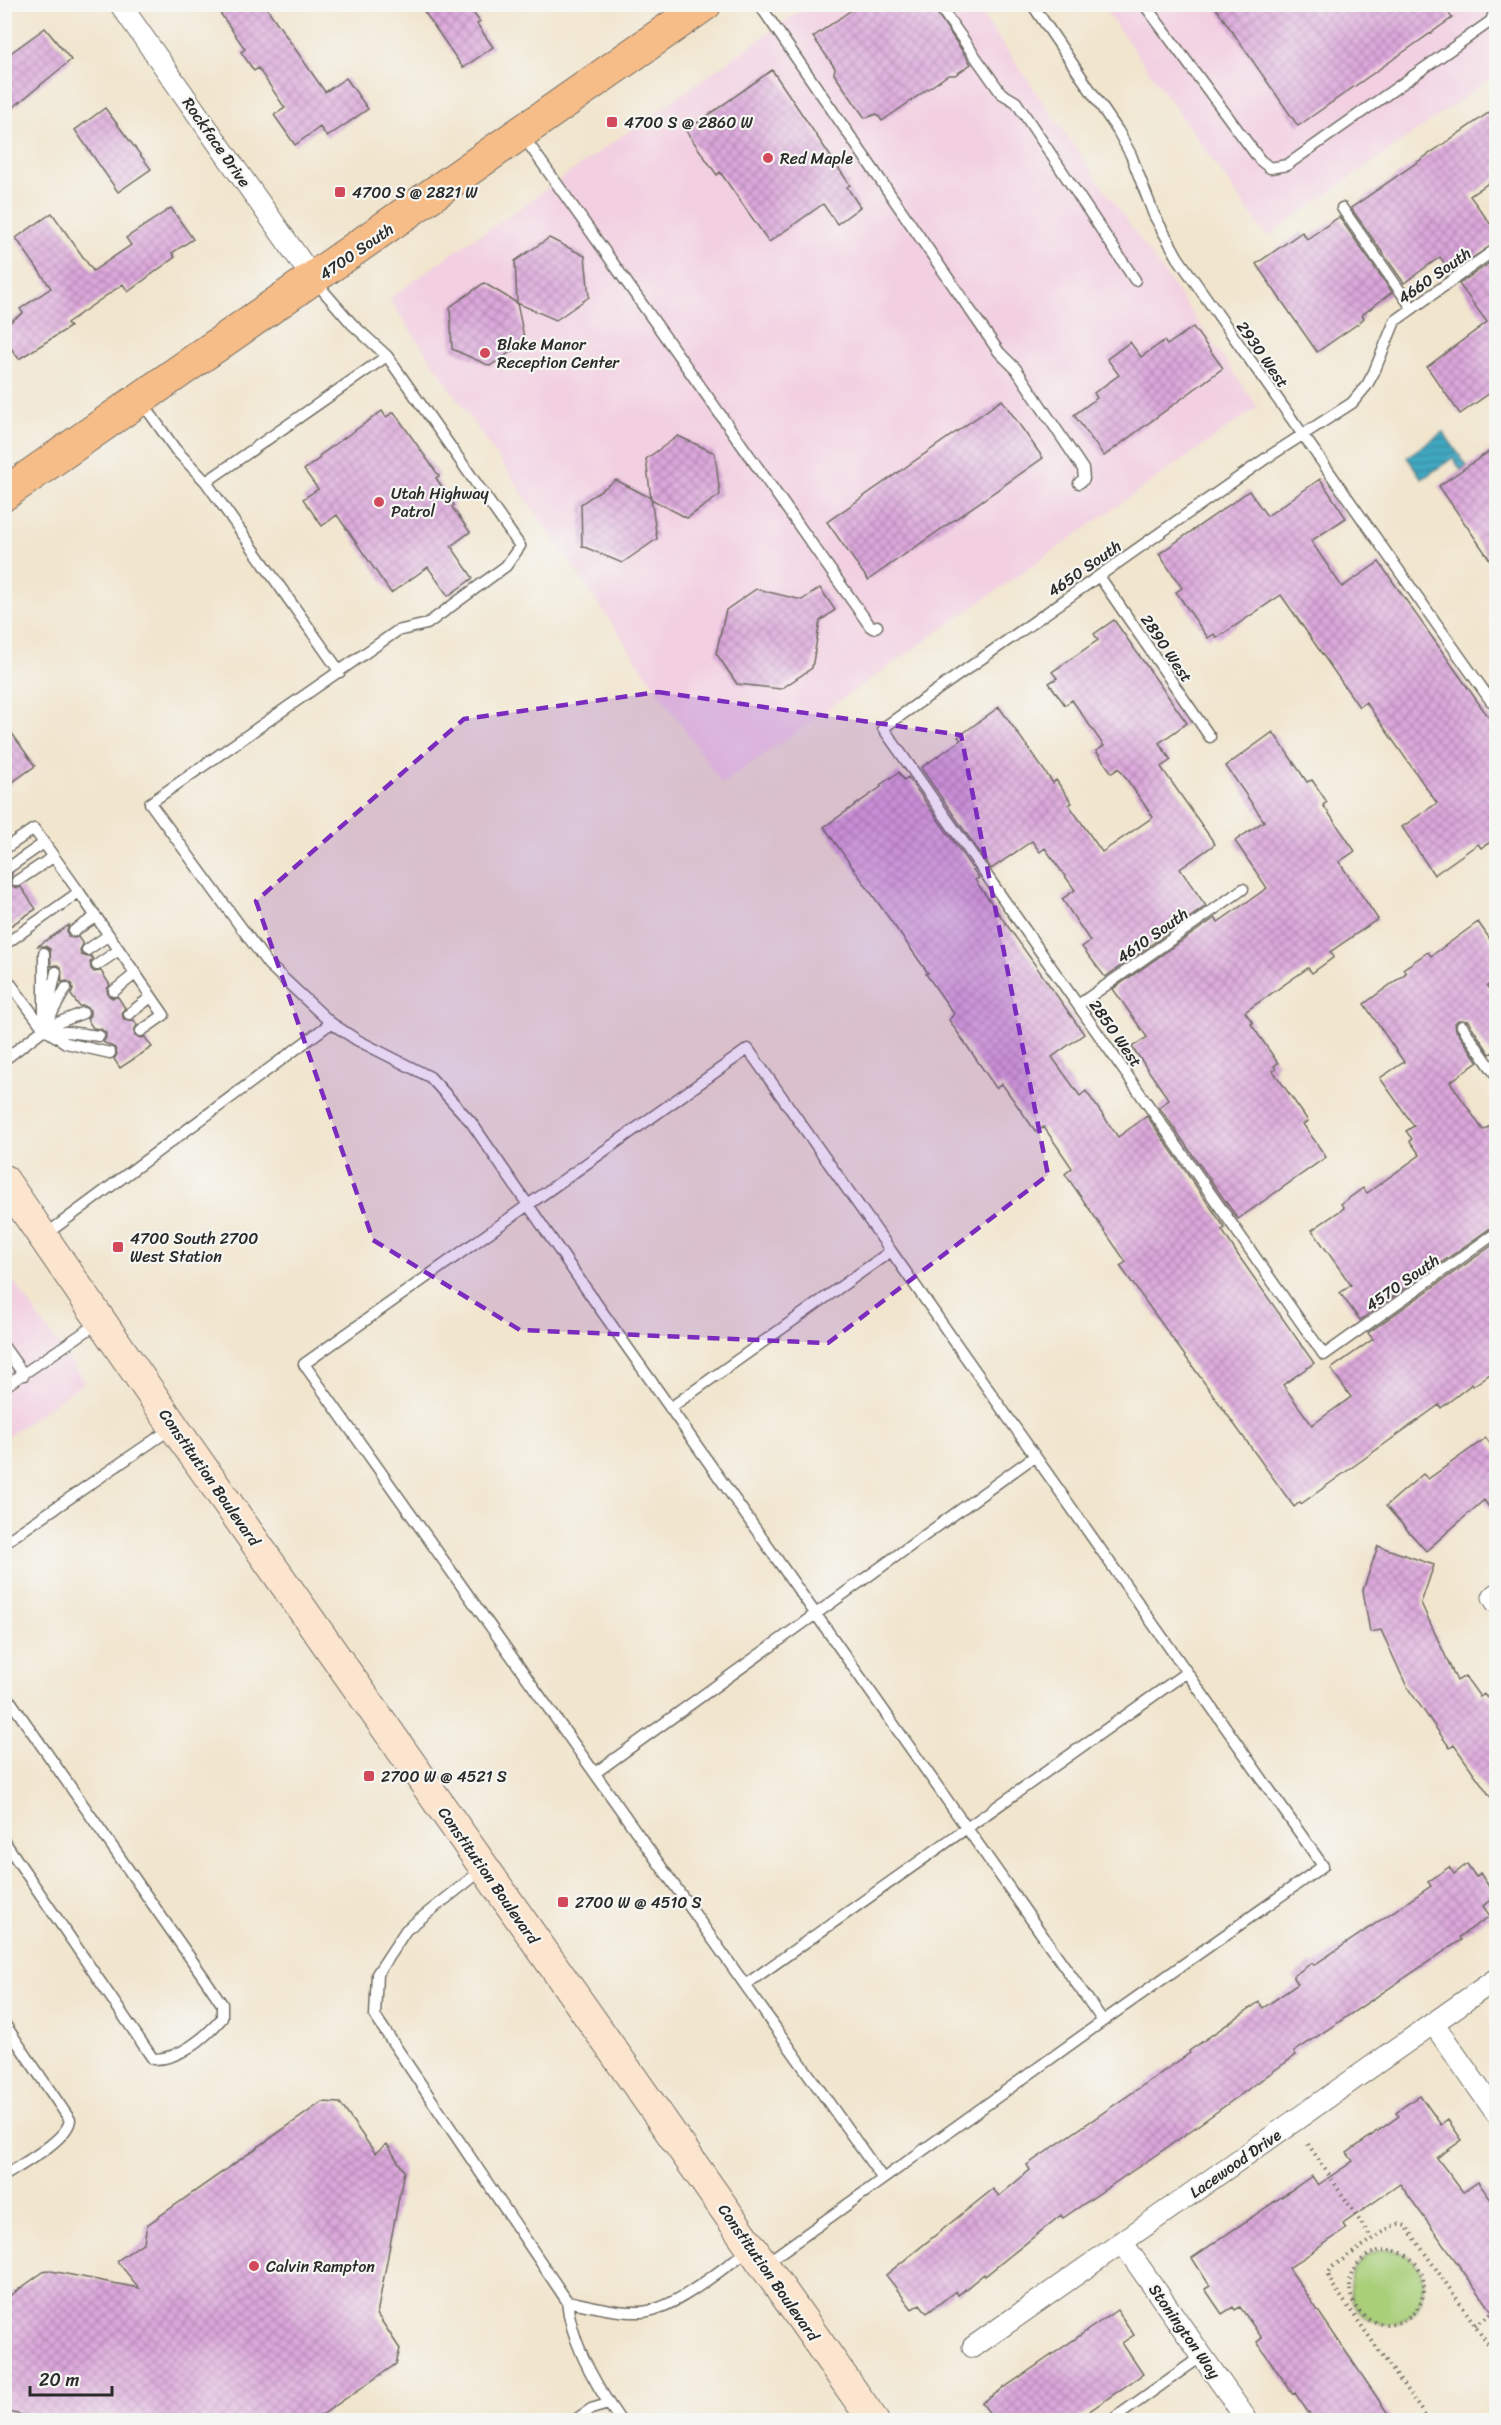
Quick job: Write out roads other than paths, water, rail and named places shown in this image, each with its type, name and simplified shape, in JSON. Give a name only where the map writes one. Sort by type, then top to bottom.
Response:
[{"type":"main road","name":"4700 South","points":[[4,494],[141,401],[705,4]]},
{"type":"main road","name":"Constitution Boulevard","points":[[4,1180],[174,1427],[873,2421]]},
{"type":"street","name":"Rockface Drive","points":[[120,4],[314,280]]},
{"type":"street","name":"Lacewood Drive","points":[[973,2348],[1497,1979]]},
{"type":"street","points":[[1433,2023],[1497,2113]]},
{"type":"street","name":"Stonington Way","points":[[1122,2242],[1247,2421]]},
{"type":"lane","points":[[759,4],[999,352],[1016,369],[1083,469],[1084,479],[1079,483]]},
{"type":"lane","points":[[938,4],[1001,93],[1016,102],[1135,280]]},
{"type":"lane","name":"2930 West","points":[[1032,4],[1118,130],[1131,154],[1159,224],[1178,258],[1491,701],[1497,704]]},
{"type":"lane","points":[[1148,4],[1147,8],[1260,160],[1270,168],[1287,165],[1491,21],[1495,10],[1493,4]]},
{"type":"lane","points":[[521,134],[870,626],[873,628],[877,626]]},
{"type":"lane","points":[[1342,208],[1412,308]]},
{"type":"lane","name":"4660 South","points":[[1304,435],[1342,410],[1359,395],[1374,372],[1395,321],[1497,249]]},
{"type":"lane","points":[[314,280],[352,324],[387,356],[520,546],[506,567],[428,624],[397,631],[150,803],[268,964],[331,1023],[357,1040],[430,1077],[471,1122],[1103,2021]]},
{"type":"lane","points":[[206,482],[387,356]]},
{"type":"lane","points":[[141,401],[174,449],[206,482],[340,672]]},
{"type":"lane","name":"4650 South","points":[[883,728],[1265,459],[1304,435]]},
{"type":"lane","name":"2890 West","points":[[1099,576],[1209,737]]},
{"type":"lane","name":"2850 West","points":[[883,728],[1324,1354]]},
{"type":"lane","points":[[4,849],[34,829],[164,1015],[141,1031]]},
{"type":"lane","points":[[8,868],[44,843]]},
{"type":"lane","points":[[17,881],[54,857]]},
{"type":"lane","name":"4610 South","points":[[1078,1005],[1243,889]]},
{"type":"lane","points":[[4,945],[79,892]]},
{"type":"lane","points":[[74,931],[95,916]]},
{"type":"lane","points":[[87,950],[109,935]]},
{"type":"lane","points":[[97,964],[119,950]]},
{"type":"lane","points":[[44,953],[44,1029]]},
{"type":"lane","points":[[44,1029],[56,972]]},
{"type":"lane","points":[[114,991],[135,974]]},
{"type":"lane","points":[[4,975],[44,1029],[66,1043],[110,1053]]},
{"type":"lane","points":[[44,1029],[66,988]]},
{"type":"lane","points":[[129,1014],[151,997]]},
{"type":"lane","points":[[4,1060],[44,1029],[84,1013]]},
{"type":"lane","points":[[42,1237],[331,1023]]},
{"type":"lane","points":[[1462,1026],[1497,1075]]},
{"type":"lane","points":[[44,1029],[99,1036]]},
{"type":"lane","points":[[567,2301],[642,2312],[675,2302],[758,2256],[883,2179],[1323,1866],[748,1049],[304,1364],[883,2179]]},
{"type":"lane","name":"4570 South","points":[[1324,1354],[1497,1233]]},
{"type":"lane","points":[[670,1408],[891,1251]]},
{"type":"lane","points":[[4,1388],[101,1321]]},
{"type":"lane","points":[[4,1347],[24,1375]]},
{"type":"lane","points":[[4,1543],[174,1427]]},
{"type":"lane","points":[[595,1773],[1035,1456]]},
{"type":"lane","points":[[745,1985],[1187,1672]]},
{"type":"lane","points":[[4,1692],[222,2004],[222,2018],[210,2032],[178,2053],[162,2059],[153,2059],[4,1840]]},
{"type":"lane","points":[[485,1868],[406,1930],[377,1974],[375,2016],[567,2301],[569,2320],[594,2379],[620,2421]]},
{"type":"lane","points":[[4,2023],[70,2120],[69,2128],[51,2145],[5,2174]]},
{"type":"lane","points":[[1112,2421],[1202,2356]]},
{"type":"lane","points":[[575,2421],[591,2409],[608,2404]]},
{"type":"water","points":[[1443,432],[1467,466],[1461,470],[1453,458],[1422,479],[1407,457]]},
{"type":"place","name":"4700 S @ 2860 W","points":[[612,122]]},
{"type":"place","name":"Red Maple","points":[[768,158]]},
{"type":"place","name":"4700 S @ 2821 W","points":[[340,192]]},
{"type":"place","name":"Blake Manor Reception Center","points":[[485,353]]},
{"type":"place","name":"Utah Highway Patrol","points":[[379,502]]},
{"type":"place","name":"4700 South 2700 West Station","points":[[118,1247]]},
{"type":"place","name":"2700 W @ 4521 S","points":[[369,1776]]},
{"type":"place","name":"2700 W @ 4510 S","points":[[563,1902]]},
{"type":"place","name":"Calvin Rampton","points":[[254,2266]]}]
